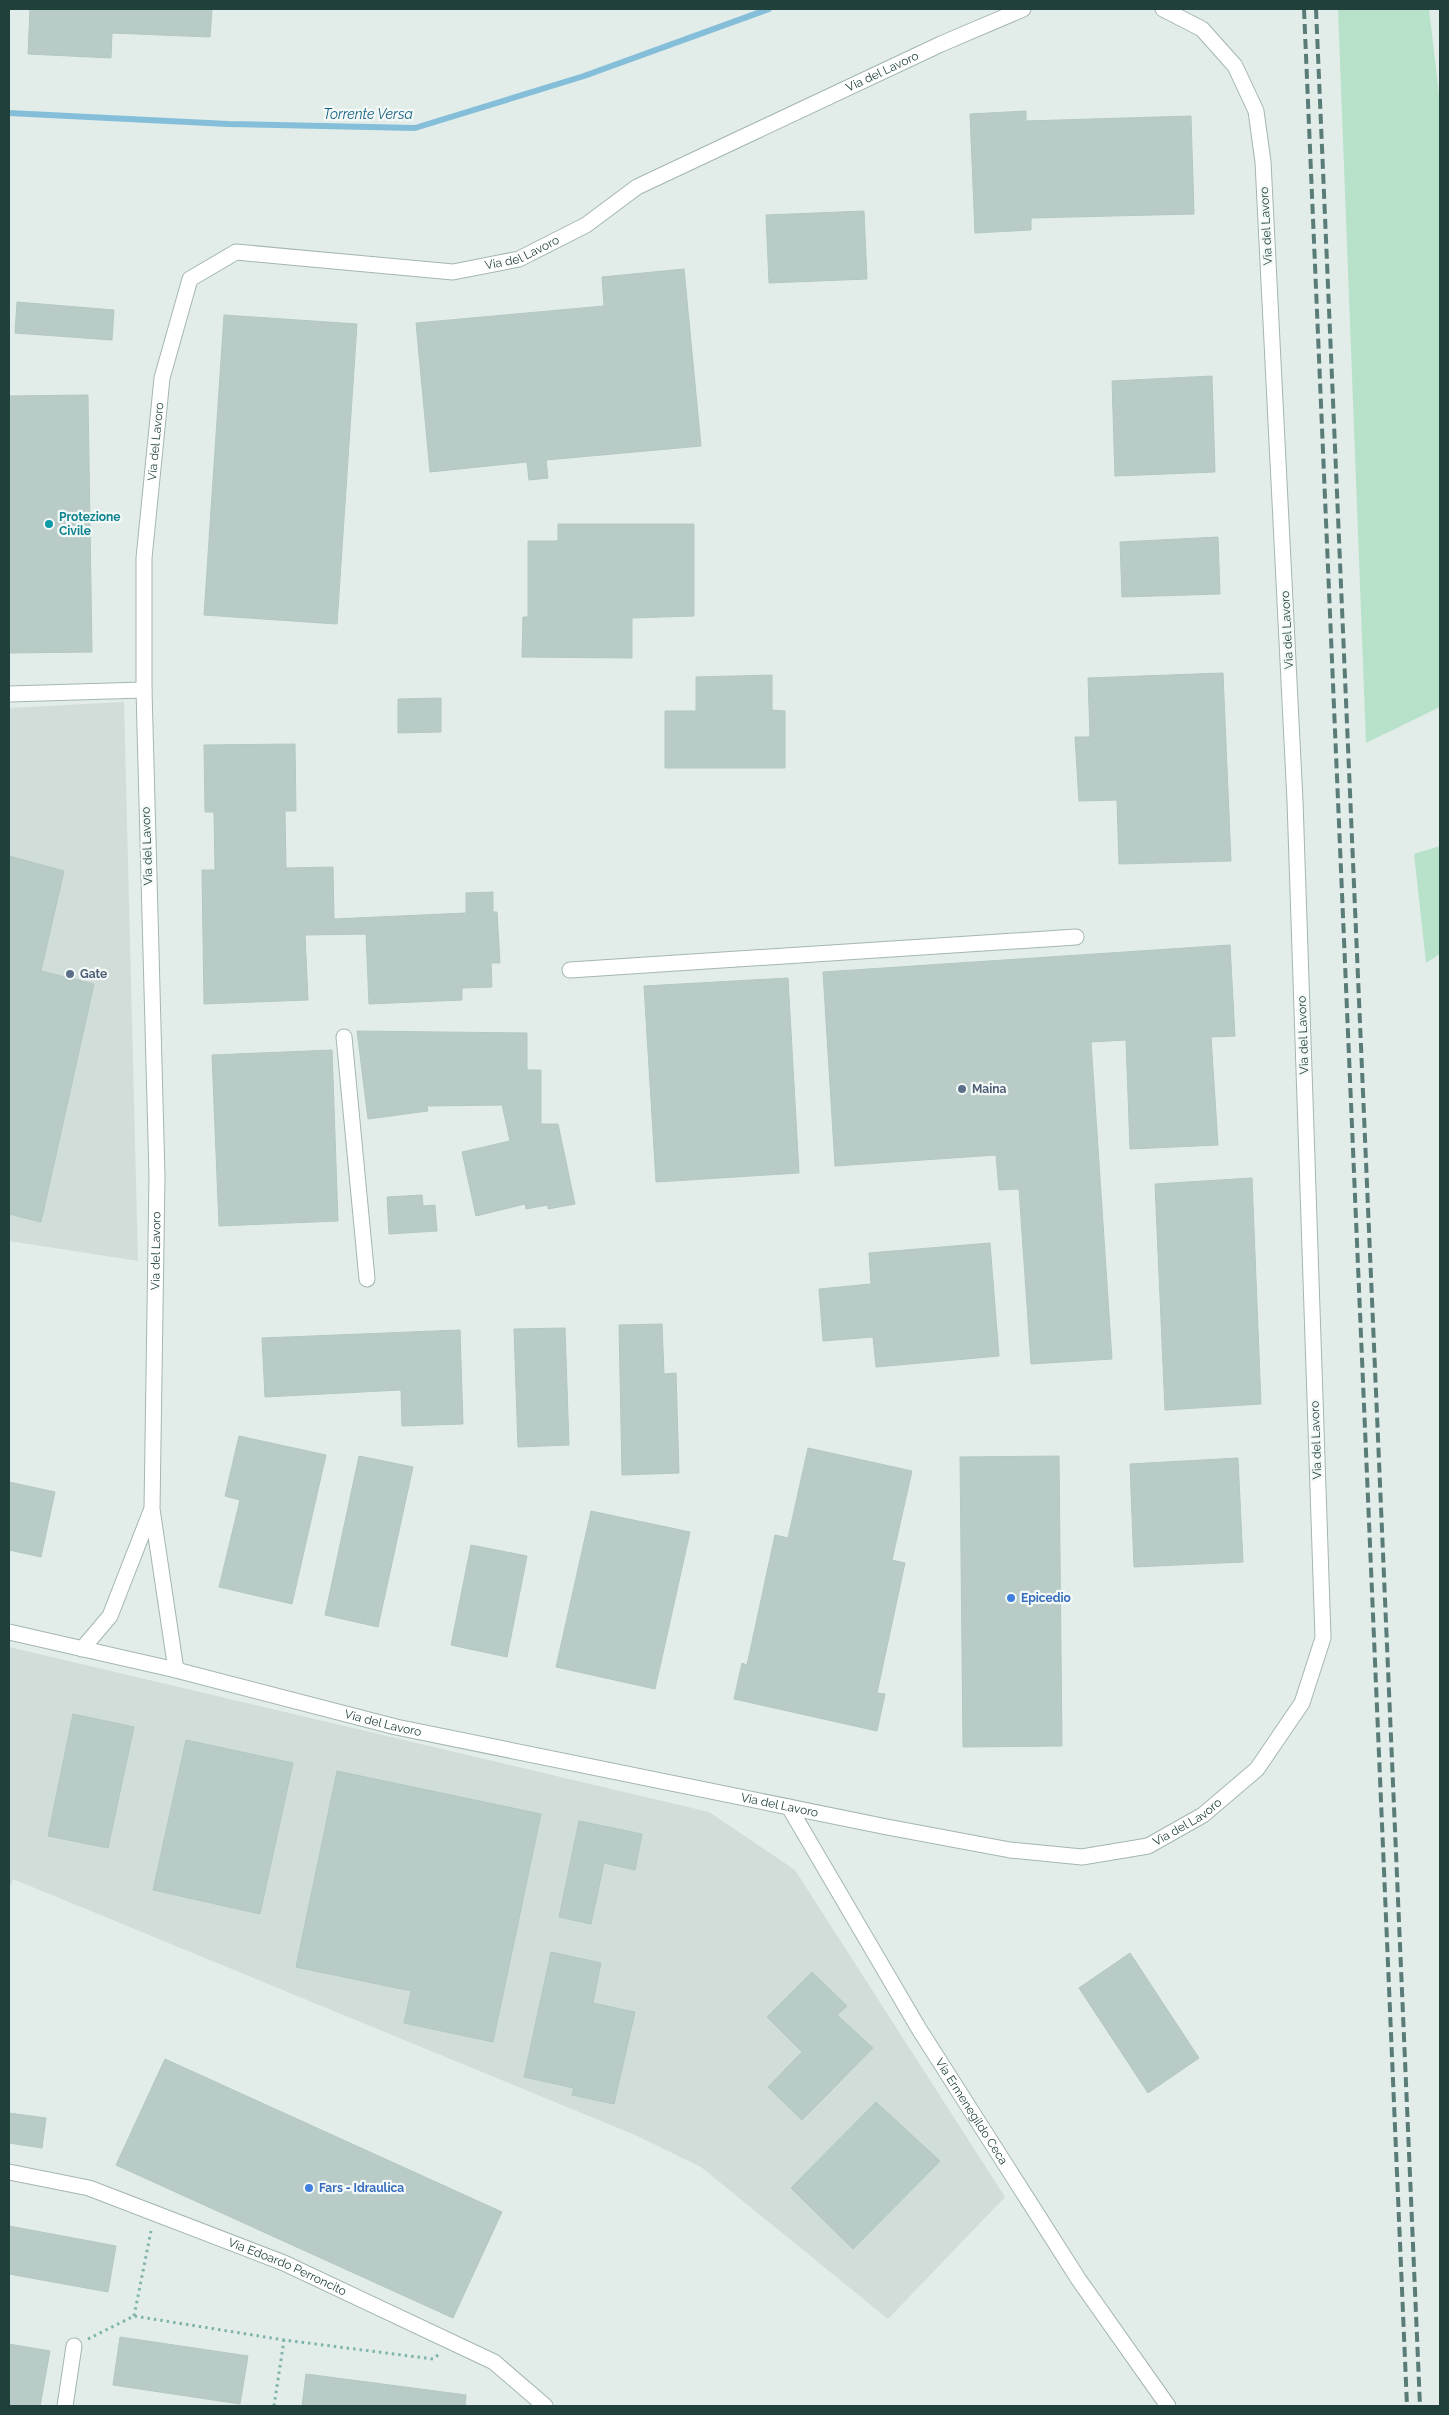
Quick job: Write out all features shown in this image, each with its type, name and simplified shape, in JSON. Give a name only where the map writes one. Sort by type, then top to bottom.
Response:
[{"type":"street","name":"Via del Lavoro","points":[[176,1670],[152,1509],[157,1176],[144,690],[144,558],[162,378],[190,279],[236,252],[453,272],[519,259],[586,224],[637,187],[941,44],[1023,9]]},
{"type":"street","name":"Via del Lavoro","points":[[9,1632],[176,1670],[396,1727],[1010,1850],[1082,1857],[1148,1846],[1203,1815],[1257,1769],[1302,1703],[1323,1638],[1296,801],[1263,162],[1256,110],[1235,66],[1202,29],[1163,9]]},
{"type":"street","points":[[9,694],[144,690]]},
{"type":"street","points":[[570,970],[1076,937]]},
{"type":"street","points":[[344,1037],[367,1278]]},
{"type":"street","name":"Via del Lavoro","points":[[82,1649],[110,1616],[152,1509]]},
{"type":"street","name":"Via Ermenegildo Ceca","points":[[789,1807],[919,2029],[1079,2280],[1168,2406]]},
{"type":"street","name":"Via Edoardo Perroncito","points":[[9,2172],[89,2188],[284,2263],[494,2362],[545,2406]]},
{"type":"street","points":[[65,2406],[74,2346]]},
{"type":"path","points":[[134,2316],[154,2213]]},
{"type":"path","points":[[74,2346],[134,2316],[284,2340],[433,2359],[455,2342]]},
{"type":"path","points":[[274,2406],[284,2340]]},
{"type":"shaded area","name":"Gate","points":[[124,702],[138,1261],[9,1241],[9,708]]},
{"type":"shaded area","points":[[9,1647],[709,1812],[795,1870],[1005,2197],[888,2319],[701,2167],[635,2135],[13,1879],[9,1890]]},
{"type":"green space","points":[[1338,9],[1429,9],[1440,102],[1440,707],[1366,743]]},
{"type":"green space","points":[[1440,846],[1440,954],[1426,963],[1414,854]]},
{"type":"building","points":[[30,9],[212,9],[210,37],[112,33],[111,58],[28,54]]},
{"type":"building","points":[[1026,111],[1026,121],[1191,116],[1194,214],[1031,218],[1031,230],[975,233],[970,114]]},
{"type":"building","points":[[864,211],[867,279],[769,283],[766,215]]},
{"type":"building","points":[[684,269],[701,446],[546,460],[548,478],[529,480],[527,462],[430,472],[416,323],[604,306],[602,277]]},
{"type":"building","points":[[17,302],[114,310],[112,340],[15,333]]},
{"type":"building","points":[[224,315],[357,324],[337,624],[204,615]]},
{"type":"building","points":[[1212,376],[1215,472],[1115,476],[1112,381]]},
{"type":"building","name":"Protezione Civile","points":[[88,395],[92,652],[9,653],[9,396]]},
{"type":"building","points":[[558,524],[694,524],[694,616],[632,618],[632,658],[522,657],[523,617],[528,617],[528,541],[558,541]]},
{"type":"building","points":[[1218,537],[1220,594],[1122,597],[1120,542]]},
{"type":"building","points":[[1223,673],[1231,861],[1119,864],[1117,800],[1079,801],[1075,737],[1090,737],[1088,678]]},
{"type":"building","points":[[772,675],[772,710],[785,711],[785,768],[665,768],[665,711],[696,711],[696,677]]},
{"type":"building","points":[[441,698],[441,732],[398,733],[398,699]]},
{"type":"building","points":[[295,744],[296,811],[285,811],[286,868],[333,867],[334,919],[466,913],[466,893],[493,892],[493,912],[497,912],[500,963],[491,963],[492,987],[462,988],[462,1000],[369,1004],[366,934],[305,935],[308,1000],[204,1004],[202,870],[215,870],[214,812],[205,812],[204,745]]},
{"type":"building","points":[[9,856],[64,871],[41,971],[94,984],[41,1222],[9,1214]]},
{"type":"building","points":[[1230,945],[1235,1036],[1211,1037],[1218,1145],[1130,1149],[1126,1040],[1091,1042],[1112,1359],[1031,1364],[1019,1189],[999,1190],[996,1155],[835,1166],[823,972]]},
{"type":"building","points":[[788,978],[799,1173],[656,1182],[644,986]]},
{"type":"building","points":[[357,1031],[527,1033],[527,1070],[541,1070],[541,1124],[558,1124],[575,1204],[548,1209],[548,1205],[526,1209],[525,1204],[476,1216],[462,1152],[510,1141],[502,1105],[427,1106],[428,1111],[368,1119]]},
{"type":"building","points":[[332,1050],[338,1221],[219,1226],[212,1055]]},
{"type":"building","points":[[1252,1178],[1261,1404],[1165,1410],[1155,1184]]},
{"type":"building","points":[[422,1195],[423,1206],[435,1205],[437,1231],[389,1234],[387,1197]]},
{"type":"building","points":[[990,1243],[999,1356],[876,1367],[873,1337],[823,1341],[819,1289],[871,1284],[869,1253]]},
{"type":"building","points":[[662,1324],[664,1374],[676,1373],[679,1473],[622,1475],[619,1325]]},
{"type":"building","points":[[565,1328],[569,1445],[518,1447],[514,1329]]},
{"type":"building","points":[[460,1330],[463,1424],[402,1426],[401,1390],[265,1397],[262,1338]]},
{"type":"building","points":[[239,1436],[326,1455],[292,1604],[219,1587],[240,1500],[225,1496]]},
{"type":"building","points":[[808,1448],[912,1471],[892,1560],[905,1563],[877,1693],[885,1694],[877,1731],[734,1699],[742,1663],[747,1665],[775,1535],[788,1538]]},
{"type":"building","points":[[359,1456],[413,1467],[378,1627],[325,1615]]},
{"type":"building","name":"Epicedio","points":[[1059,1456],[1062,1746],[963,1747],[960,1457]]},
{"type":"building","points":[[1238,1458],[1243,1562],[1134,1567],[1130,1464]]},
{"type":"building","points":[[9,1482],[55,1492],[41,1557],[9,1550]]},
{"type":"building","points":[[591,1511],[690,1532],[655,1689],[556,1667]]},
{"type":"building","points":[[471,1545],[527,1556],[507,1657],[451,1645]]},
{"type":"building","points":[[73,1714],[134,1727],[108,1848],[48,1836]]},
{"type":"building","points":[[186,1740],[293,1763],[260,1914],[153,1890]]},
{"type":"building","points":[[337,1771],[541,1814],[493,2042],[404,2023],[411,1991],[296,1967]]},
{"type":"building","points":[[579,1821],[642,1834],[635,1870],[604,1863],[591,1924],[559,1917]]},
{"type":"building","points":[[551,1952],[601,1963],[593,2003],[635,2012],[614,2104],[572,2095],[574,2088],[524,2077]]},
{"type":"building","points":[[1130,1953],[1199,2058],[1148,2093],[1079,1988]]},
{"type":"building","points":[[812,1972],[847,2006],[837,2015],[873,2048],[802,2120],[768,2087],[802,2052],[767,2017]]},
{"type":"building","name":"Fars - Idraulica","points":[[165,2059],[502,2212],[453,2318],[116,2165]]},
{"type":"building","points":[[876,2102],[940,2161],[853,2249],[791,2188]]},
{"type":"building","points":[[9,2113],[46,2118],[42,2148],[9,2143]]},
{"type":"building","points":[[9,2226],[116,2246],[108,2292],[9,2274]]},
{"type":"building","points":[[120,2337],[248,2356],[240,2404],[113,2385]]},
{"type":"building","points":[[9,2344],[50,2351],[40,2406],[9,2406]]},
{"type":"building","points":[[306,2374],[466,2395],[465,2406],[302,2406]]},
{"type":"waterway","name":"Torrente Versa","points":[[9,113],[228,124],[415,128],[584,76],[769,9]]},
{"type":"railway","points":[[1304,9],[1407,2406]]},
{"type":"railway","points":[[1316,9],[1420,2406]]},
{"type":"place","name":"Protezione Civile","points":[[49,524]]},
{"type":"place","name":"Gate","points":[[70,974]]},
{"type":"place","name":"Maina","points":[[962,1089]]},
{"type":"place","name":"Epicedio","points":[[1011,1598]]},
{"type":"place","name":"Fars - Idraulica","points":[[309,2188]]}]
